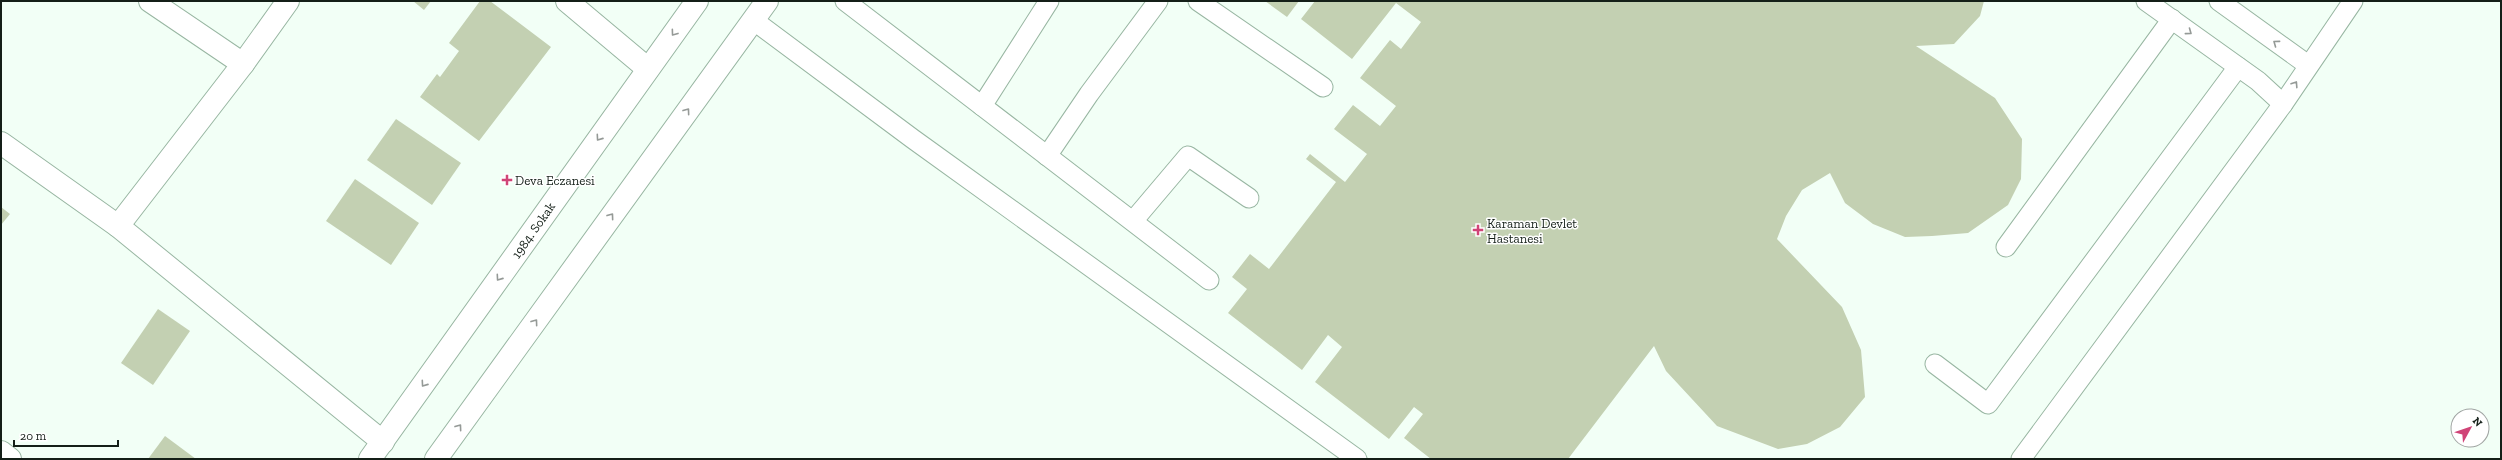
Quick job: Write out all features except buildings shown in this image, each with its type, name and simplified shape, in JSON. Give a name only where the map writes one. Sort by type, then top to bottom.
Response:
[{"type":"main road","points":[[150,1],[243,64]]},
{"type":"main road","points":[[118,226],[243,64],[288,1]]},
{"type":"main road","points":[[567,1],[648,69]]},
{"type":"main road","name":"1984. Sokak","points":[[376,450],[697,1]]},
{"type":"main road","points":[[436,459],[767,1]]},
{"type":"main road","points":[[1,143],[118,226],[376,450]]},
{"type":"main road","points":[[1,452],[10,459]]},
{"type":"lane","points":[[845,1],[1209,280]]},
{"type":"lane","points":[[982,106],[1049,1]]},
{"type":"lane","points":[[1047,156],[1089,94],[1158,1]]},
{"type":"lane","points":[[1198,1],[1323,87]]},
{"type":"lane","points":[[2146,1],[2258,81],[2283,104]]},
{"type":"lane","points":[[2219,1],[2308,65]]},
{"type":"lane","points":[[2022,459],[2283,104],[2308,65],[2353,1]]},
{"type":"lane","points":[[753,20],[913,139],[1357,459]]},
{"type":"lane","points":[[2006,247],[2172,20]]},
{"type":"lane","points":[[1935,364],[1988,404],[2238,67]]},
{"type":"lane","points":[[1133,222],[1188,156],[1249,198]]},
{"type":"place","name":"Deva Eczanesi","points":[[507,180]]},
{"type":"place","name":"Karaman Devlet Hastanesi","points":[[1478,230]]}]
